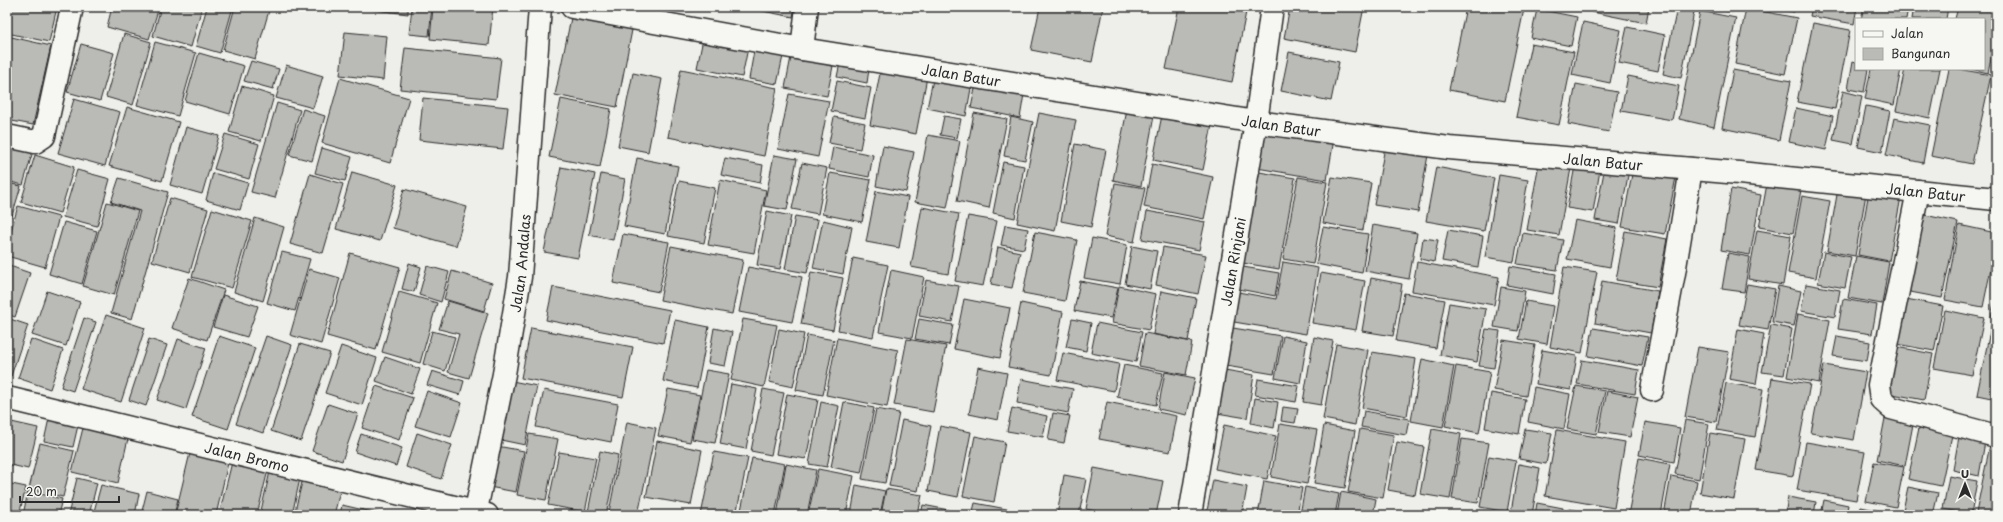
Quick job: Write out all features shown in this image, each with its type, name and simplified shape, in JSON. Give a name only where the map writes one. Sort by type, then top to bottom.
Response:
[{"type":"street","points":[[7,136],[35,142],[44,136],[72,7]]},
{"type":"street","name":"Jalan Andalas","points":[[479,514],[520,276],[540,7]]},
{"type":"street","name":"Jalan Batur","points":[[572,7],[802,48],[1256,122],[1449,148],[1918,191],[1995,195]]},
{"type":"street","points":[[802,48],[807,7]]},
{"type":"street","name":"Jalan Rinjani","points":[[1190,515],[1256,122],[1272,7]]},
{"type":"street","points":[[1652,390],[1674,273],[1691,169]]},
{"type":"street","points":[[1918,191],[1879,385],[1880,399],[1885,404],[1901,411],[1996,436]]},
{"type":"street","name":"Jalan Bromo","points":[[7,398],[291,466],[479,514]]},
{"type":"building","points":[[7,7],[57,7],[49,42],[7,33]]},
{"type":"building","points":[[112,7],[159,7],[149,39],[107,27]]},
{"type":"building","points":[[161,7],[202,7],[191,47],[153,36]]},
{"type":"building","points":[[207,7],[233,7],[220,53],[196,46]]},
{"type":"building","points":[[235,7],[270,7],[255,59],[223,50]]},
{"type":"building","points":[[408,7],[408,14],[359,8]]},
{"type":"building","points":[[412,7],[432,7],[429,36],[409,34]]},
{"type":"building","points":[[433,7],[493,7],[489,45],[430,39]]},
{"type":"building","points":[[742,7],[795,7],[793,17]]},
{"type":"building","points":[[1040,7],[1103,7],[1092,62],[1031,50]]},
{"type":"building","points":[[1179,7],[1247,7],[1232,82],[1166,69]]},
{"type":"building","points":[[1290,7],[1364,7],[1355,52],[1284,38]]},
{"type":"building","points":[[1466,7],[1514,7],[1524,9],[1505,101],[1449,90]]},
{"type":"building","points":[[1568,7],[1649,7],[1646,23]]},
{"type":"building","points":[[1705,7],[1734,7],[1733,12]]},
{"type":"building","points":[[1770,7],[1795,7],[1794,12]]},
{"type":"building","points":[[1812,7],[1857,7],[1854,24],[1810,16]]},
{"type":"building","points":[[1864,7],[1908,7],[1906,18],[1861,18]]},
{"type":"building","points":[[1914,7],[1948,7],[1946,18],[1912,18]]},
{"type":"building","points":[[1958,7],[1996,7],[1996,35],[1988,73],[1975,70],[1985,70],[1985,18],[1955,18]]},
{"type":"building","points":[[1677,8],[1694,12],[1681,78],[1663,74]]},
{"type":"building","points":[[1746,8],[1797,18],[1785,74],[1735,64]]},
{"type":"building","points":[[1537,9],[1577,17],[1571,46],[1531,38]]},
{"type":"building","points":[[1700,11],[1736,18],[1714,127],[1679,119]]},
{"type":"building","points":[[572,13],[633,25],[617,107],[555,95]]},
{"type":"building","points":[[1583,22],[1621,30],[1610,83],[1572,75]]},
{"type":"building","points":[[1813,23],[1850,30],[1835,109],[1797,102]]},
{"type":"building","points":[[1627,27],[1665,35],[1658,71],[1619,63]]},
{"type":"building","points":[[345,32],[387,36],[383,80],[340,75]]},
{"type":"building","points":[[124,34],[151,42],[133,105],[106,97]]},
{"type":"building","points":[[7,36],[51,46],[33,125],[7,120]]},
{"type":"building","points":[[703,39],[748,48],[742,77],[697,68]]},
{"type":"building","points":[[155,42],[196,53],[178,116],[137,105]]},
{"type":"building","points":[[81,44],[114,53],[100,101],[67,92]]},
{"type":"building","points":[[1531,44],[1574,52],[1559,125],[1516,117]]},
{"type":"building","points":[[405,48],[501,58],[496,99],[400,89]]},
{"type":"building","points":[[754,51],[783,56],[777,84],[749,79]]},
{"type":"building","points":[[1289,52],[1339,62],[1331,101],[1281,91]]},
{"type":"building","points":[[199,53],[244,66],[230,114],[185,101]]},
{"type":"building","points":[[791,57],[833,66],[827,96],[785,88]]},
{"type":"building","points":[[251,61],[279,69],[273,89],[244,81]]},
{"type":"building","points":[[1853,61],[1855,62],[1855,70],[1868,70],[1864,92],[1848,89]]},
{"type":"building","points":[[840,63],[869,69],[867,83],[837,77]]},
{"type":"building","points":[[882,63],[928,72],[916,134],[870,125]]},
{"type":"building","points":[[286,65],[323,76],[313,108],[276,98]]},
{"type":"building","points":[[681,69],[777,88],[764,156],[668,137]]},
{"type":"building","points":[[1733,70],[1791,81],[1779,140],[1722,128]]},
{"type":"building","points":[[1871,70],[1901,70],[1894,105],[1865,99]]},
{"type":"building","points":[[1905,70],[1940,70],[1930,118],[1896,111]]},
{"type":"building","points":[[1949,70],[1964,70],[1991,75],[1972,164],[1931,156]]},
{"type":"building","points":[[633,73],[662,79],[648,152],[618,146]]},
{"type":"building","points":[[934,75],[972,83],[966,116],[927,108]]},
{"type":"building","points":[[1628,76],[1679,86],[1672,120],[1621,111]]},
{"type":"building","points":[[340,78],[409,98],[390,163],[322,143]]},
{"type":"building","points":[[977,79],[1025,88],[1020,118],[971,108]]},
{"type":"building","points":[[837,81],[871,88],[865,118],[831,111]]},
{"type":"building","points":[[1576,84],[1617,92],[1609,132],[1568,124]]},
{"type":"building","points":[[242,86],[274,96],[261,141],[229,132]]},
{"type":"building","points":[[1843,91],[1862,96],[1853,144],[1833,140]]},
{"type":"building","points":[[789,94],[829,101],[818,157],[778,149]]},
{"type":"building","points":[[423,98],[508,107],[503,149],[419,140]]},
{"type":"building","points":[[74,99],[120,112],[105,166],[58,153]]},
{"type":"building","points":[[561,99],[611,109],[600,167],[549,157]]},
{"type":"building","points":[[277,103],[300,110],[275,198],[251,192]]},
{"type":"building","points":[[1866,106],[1890,111],[1882,152],[1858,147]]},
{"type":"building","points":[[127,107],[179,122],[162,181],[109,166]]},
{"type":"building","points":[[1796,108],[1833,116],[1826,150],[1789,142]]},
{"type":"building","points":[[303,109],[325,116],[312,161],[289,155]]},
{"type":"building","points":[[1127,110],[1154,116],[1141,186],[1113,180]]},
{"type":"building","points":[[974,113],[1007,119],[989,208],[957,201]]},
{"type":"building","points":[[1039,113],[1076,120],[1055,231],[1017,223]]},
{"type":"building","points":[[1162,115],[1212,125],[1203,170],[1153,160]]},
{"type":"building","points":[[944,116],[961,119],[957,138],[940,135]]},
{"type":"building","points":[[834,117],[865,123],[860,149],[829,143]]},
{"type":"building","points":[[1011,117],[1033,122],[1025,160],[1004,156]]},
{"type":"building","points":[[1894,118],[1930,125],[1923,163],[1886,155]]},
{"type":"building","points":[[186,127],[219,136],[202,194],[170,185]]},
{"type":"building","points":[[1264,127],[1334,139],[1327,180],[1257,168]]},
{"type":"building","points":[[225,134],[259,144],[249,179],[214,169]]},
{"type":"building","points":[[928,135],[960,141],[947,208],[915,202]]},
{"type":"building","points":[[7,144],[33,151],[23,185],[7,181]]},
{"type":"building","points":[[1075,144],[1106,150],[1091,227],[1061,221]]},
{"type":"building","points":[[883,146],[914,152],[906,192],[876,186]]},
{"type":"building","points":[[833,147],[873,155],[869,177],[829,169]]},
{"type":"building","points":[[1385,147],[1428,155],[1418,212],[1374,205]]},
{"type":"building","points":[[322,148],[352,157],[345,181],[315,173]]},
{"type":"building","points":[[35,155],[74,167],[60,213],[21,202]]},
{"type":"building","points":[[774,155],[797,159],[787,210],[764,206]]},
{"type":"building","points":[[637,158],[678,166],[665,234],[624,226]]},
{"type":"building","points":[[725,158],[763,165],[760,183],[721,175]]},
{"type":"building","points":[[1003,162],[1024,166],[1015,218],[993,213]]},
{"type":"building","points":[[802,163],[827,168],[818,214],[792,209]]},
{"type":"building","points":[[1539,163],[1571,168],[1559,235],[1527,230]]},
{"type":"building","points":[[1152,164],[1213,177],[1204,219],[1144,207]]},
{"type":"building","points":[[1575,166],[1600,170],[1593,212],[1567,208]]},
{"type":"building","points":[[1605,166],[1629,170],[1619,224],[1595,220]]},
{"type":"building","points":[[561,167],[595,174],[578,258],[544,252]]},
{"type":"building","points":[[1436,167],[1494,178],[1484,231],[1426,221]]},
{"type":"building","points":[[1633,169],[1676,177],[1665,234],[1622,227]]},
{"type":"building","points":[[77,170],[110,179],[97,226],[63,217]]},
{"type":"building","points":[[352,172],[397,185],[380,241],[336,229]]},
{"type":"building","points":[[1259,172],[1295,178],[1279,269],[1243,263]]},
{"type":"building","points":[[213,173],[248,183],[240,210],[206,200]]},
{"type":"building","points":[[830,173],[871,180],[862,222],[822,214]]},
{"type":"building","points":[[310,174],[343,184],[323,253],[290,244]]},
{"type":"building","points":[[601,174],[625,179],[613,240],[589,235]]},
{"type":"building","points":[[1499,175],[1528,180],[1514,262],[1485,257]]},
{"type":"building","points":[[1298,177],[1327,182],[1313,264],[1283,259]]},
{"type":"building","points":[[1332,177],[1371,183],[1363,230],[1323,223]]},
{"type":"building","points":[[119,178],[168,192],[132,319],[111,313],[140,211],[111,202]]},
{"type":"building","points":[[720,180],[766,190],[754,253],[708,245]]},
{"type":"building","points":[[679,181],[715,188],[704,243],[668,236]]},
{"type":"building","points":[[7,183],[21,186],[12,216],[7,215]]},
{"type":"building","points":[[1115,183],[1145,188],[1134,242],[1105,236]]},
{"type":"building","points":[[1767,184],[1801,190],[1793,233],[1759,227]]},
{"type":"building","points":[[404,189],[467,207],[456,246],[393,228]]},
{"type":"building","points":[[1731,189],[1761,195],[1750,255],[1721,250]]},
{"type":"building","points":[[1838,189],[1866,194],[1855,256],[1827,251]]},
{"type":"building","points":[[876,191],[908,197],[899,248],[866,242]]},
{"type":"building","points":[[1869,191],[1901,197],[1889,261],[1858,255]]},
{"type":"building","points":[[1802,196],[1830,201],[1816,278],[1788,273]]},
{"type":"building","points":[[170,198],[208,209],[190,272],[152,261]]},
{"type":"building","points":[[107,202],[138,211],[114,295],[83,286]]},
{"type":"building","points":[[18,206],[59,217],[45,267],[7,256],[7,245]]},
{"type":"building","points":[[922,207],[959,214],[948,274],[911,267]]},
{"type":"building","points":[[212,209],[252,221],[232,288],[192,277]]},
{"type":"building","points":[[767,211],[791,216],[780,269],[757,265]]},
{"type":"building","points":[[1147,211],[1205,222],[1199,250],[1142,239]]},
{"type":"building","points":[[1920,214],[1958,222],[1942,298],[1905,291]]},
{"type":"building","points":[[795,216],[818,220],[807,273],[785,269]]},
{"type":"building","points":[[968,216],[997,221],[983,286],[955,281]]},
{"type":"building","points":[[255,218],[284,227],[263,301],[234,292]]},
{"type":"building","points":[[823,220],[852,227],[843,274],[813,268]]},
{"type":"building","points":[[1575,220],[1617,228],[1610,267],[1567,259]]},
{"type":"building","points":[[64,222],[97,231],[82,284],[49,274]]},
{"type":"building","points":[[1005,225],[1028,229],[1024,249],[1001,245]]},
{"type":"building","points":[[1373,225],[1417,233],[1409,279],[1365,271]]},
{"type":"building","points":[[1959,225],[1996,233],[1996,244],[1983,307],[1945,300]]},
{"type":"building","points":[[1323,227],[1368,234],[1362,273],[1316,264]]},
{"type":"building","points":[[1448,230],[1483,236],[1478,267],[1442,261]]},
{"type":"building","points":[[1757,230],[1791,236],[1783,285],[1748,279]]},
{"type":"building","points":[[1625,231],[1667,239],[1658,287],[1616,280]]},
{"type":"building","points":[[1035,232],[1077,240],[1065,301],[1023,293]]},
{"type":"building","points":[[1523,233],[1563,240],[1557,270],[1517,264]]},
{"type":"building","points":[[623,234],[669,242],[659,292],[613,283]]},
{"type":"building","points":[[1092,238],[1127,245],[1120,284],[1084,278]]},
{"type":"building","points":[[1423,238],[1438,240],[1434,262],[1420,259]]},
{"type":"building","points":[[671,246],[743,260],[732,314],[660,300]]},
{"type":"building","points":[[1132,246],[1157,251],[1150,289],[1125,284]]},
{"type":"building","points":[[998,247],[1020,252],[1012,288],[991,284]]},
{"type":"building","points":[[1163,247],[1206,255],[1198,294],[1156,285]]},
{"type":"building","points":[[282,252],[310,259],[295,311],[267,303]]},
{"type":"building","points":[[1824,252],[1851,257],[1845,288],[1818,283]]},
{"type":"building","points":[[350,253],[400,267],[376,350],[327,336]]},
{"type":"building","points":[[1728,253],[1750,257],[1744,292],[1722,289]]},
{"type":"building","points":[[1856,256],[1889,262],[1882,304],[1848,298]]},
{"type":"building","points":[[853,258],[888,265],[873,337],[838,330]]},
{"type":"building","points":[[1283,262],[1318,268],[1306,334],[1234,322],[1238,292],[1276,299]]},
{"type":"building","points":[[1417,262],[1499,277],[1494,305],[1412,291]]},
{"type":"building","points":[[409,263],[421,267],[414,292],[402,289]]},
{"type":"building","points":[[7,265],[30,273],[15,317],[7,314]]},
{"type":"building","points":[[427,266],[449,272],[441,302],[419,295]]},
{"type":"building","points":[[1510,266],[1556,274],[1553,294],[1507,285]]},
{"type":"building","points":[[748,267],[802,277],[792,322],[739,312]]},
{"type":"building","points":[[1243,267],[1279,273],[1275,296],[1239,289]]},
{"type":"building","points":[[1564,267],[1597,272],[1582,353],[1550,347]]},
{"type":"building","points":[[309,269],[340,278],[321,344],[290,335]]},
{"type":"building","points":[[891,270],[924,277],[912,338],[879,332]]},
{"type":"building","points":[[452,271],[492,283],[484,311],[444,299]]},
{"type":"building","points":[[811,272],[843,278],[833,330],[801,324]]},
{"type":"building","points":[[1321,273],[1365,281],[1356,330],[1312,323]]},
{"type":"building","points":[[189,278],[224,290],[207,340],[172,328]]},
{"type":"building","points":[[1371,278],[1402,284],[1393,336],[1362,331]]},
{"type":"building","points":[[926,280],[959,286],[952,322],[919,316]]},
{"type":"building","points":[[1080,281],[1118,288],[1111,318],[1074,311]]},
{"type":"building","points":[[1602,281],[1658,291],[1651,333],[1595,323]]},
{"type":"building","points":[[1747,284],[1775,289],[1768,330],[1739,325]]},
{"type":"building","points":[[1806,284],[1840,290],[1835,317],[1801,311]]},
{"type":"building","points":[[1119,286],[1156,294],[1149,330],[1112,323]]},
{"type":"building","points":[[1778,286],[1801,291],[1794,326],[1772,322]]},
{"type":"building","points":[[553,287],[670,310],[663,343],[546,320]]},
{"type":"building","points":[[1501,287],[1525,291],[1518,331],[1494,327]]},
{"type":"building","points":[[47,291],[80,302],[66,346],[32,335]]},
{"type":"building","points":[[1161,291],[1196,298],[1188,341],[1153,334]]},
{"type":"building","points":[[399,292],[437,303],[420,363],[382,352]]},
{"type":"building","points":[[1404,293],[1445,300],[1436,348],[1396,341]]},
{"type":"building","points":[[1996,293],[1996,318],[1991,317]]},
{"type":"building","points":[[223,295],[258,306],[247,337],[213,327]]},
{"type":"building","points":[[964,299],[1010,308],[1000,358],[954,349]]},
{"type":"building","points":[[1843,299],[1877,305],[1872,334],[1838,329]]},
{"type":"building","points":[[1906,299],[1943,306],[1934,351],[1897,344]]},
{"type":"building","points":[[448,301],[488,313],[469,378],[448,372],[459,334],[439,329]]},
{"type":"building","points":[[1526,301],[1553,306],[1547,344],[1519,339]]},
{"type":"building","points":[[1021,303],[1063,312],[1051,375],[1008,367]]},
{"type":"building","points":[[1449,303],[1486,309],[1477,362],[1440,355]]},
{"type":"building","points":[[1945,310],[1984,318],[1972,375],[1934,368]]},
{"type":"building","points":[[1798,314],[1830,320],[1819,383],[1787,377]]},
{"type":"building","points":[[106,315],[145,328],[121,402],[81,389]]},
{"type":"building","points":[[7,318],[28,325],[11,376],[7,375]]},
{"type":"building","points":[[84,318],[96,322],[73,391],[61,387]]},
{"type":"building","points":[[743,319],[777,325],[764,387],[731,380]]},
{"type":"building","points":[[919,319],[953,325],[949,345],[915,339]]},
{"type":"building","points":[[1072,319],[1091,323],[1086,351],[1066,347]]},
{"type":"building","points":[[675,320],[709,327],[697,388],[663,381]]},
{"type":"building","points":[[1992,321],[1996,322],[1996,399],[1977,395]]},
{"type":"building","points":[[1097,323],[1142,332],[1136,362],[1091,353]]},
{"type":"building","points":[[1771,325],[1792,329],[1784,375],[1762,372]]},
{"type":"building","points":[[531,328],[633,347],[623,397],[521,378]]},
{"type":"building","points":[[714,328],[732,332],[725,366],[708,363]]},
{"type":"building","points":[[1233,328],[1281,336],[1274,374],[1226,366]]},
{"type":"building","points":[[1593,328],[1648,337],[1642,366],[1588,356]]},
{"type":"building","points":[[779,329],[804,334],[793,387],[769,382]]},
{"type":"building","points":[[1486,329],[1500,331],[1494,368],[1479,366]]},
{"type":"building","points":[[1738,329],[1764,334],[1756,384],[1729,379]]},
{"type":"building","points":[[432,331],[455,337],[445,371],[423,364]]},
{"type":"building","points":[[1145,333],[1192,342],[1186,375],[1139,366]]},
{"type":"building","points":[[807,335],[834,340],[823,395],[796,390]]},
{"type":"building","points":[[219,336],[255,348],[228,429],[192,417]]},
{"type":"building","points":[[266,336],[292,345],[263,433],[236,424]]},
{"type":"building","points":[[1283,336],[1307,341],[1300,383],[1275,378]]},
{"type":"building","points":[[1837,336],[1870,342],[1867,361],[1833,356]]},
{"type":"building","points":[[1314,337],[1333,341],[1321,405],[1303,402]]},
{"type":"building","points":[[837,338],[898,350],[887,407],[826,395]]},
{"type":"building","points":[[31,339],[63,350],[50,389],[18,378]]},
{"type":"building","points":[[149,339],[167,345],[146,406],[129,400]]},
{"type":"building","points":[[178,339],[206,348],[186,409],[157,400]]},
{"type":"building","points":[[907,339],[946,346],[933,412],[894,405]]},
{"type":"building","points":[[1503,340],[1535,345],[1526,396],[1494,390]]},
{"type":"building","points":[[300,344],[330,353],[301,441],[271,431]]},
{"type":"building","points":[[1336,344],[1368,350],[1355,425],[1323,419]]},
{"type":"building","points":[[341,346],[377,358],[362,405],[325,393]]},
{"type":"building","points":[[1698,347],[1729,352],[1716,422],[1685,417]]},
{"type":"building","points":[[1896,347],[1933,354],[1924,400],[1887,393]]},
{"type":"building","points":[[1542,350],[1577,356],[1571,390],[1536,384]]},
{"type":"building","points":[[1372,352],[1416,359],[1407,416],[1362,408]]},
{"type":"building","points":[[1063,353],[1119,364],[1114,391],[1057,380]]},
{"type":"building","points":[[385,357],[420,369],[411,394],[376,381]]},
{"type":"building","points":[[1422,359],[1454,366],[1443,427],[1411,421]]},
{"type":"building","points":[[1582,360],[1639,370],[1635,394],[1577,384]]},
{"type":"building","points":[[1124,365],[1163,373],[1156,405],[1117,397]]},
{"type":"building","points":[[1824,365],[1866,372],[1854,440],[1811,433]]},
{"type":"building","points":[[1456,366],[1490,372],[1479,433],[1445,426]]},
{"type":"building","points":[[978,367],[1007,373],[998,420],[969,414]]},
{"type":"building","points":[[706,370],[729,374],[715,443],[692,439]]},
{"type":"building","points":[[1225,370],[1254,375],[1247,418],[1217,413]]},
{"type":"building","points":[[432,371],[464,381],[460,395],[427,385]]},
{"type":"building","points":[[1165,372],[1195,378],[1187,415],[1158,409]]},
{"type":"building","points":[[1772,378],[1810,384],[1793,476],[1756,470]]},
{"type":"building","points":[[1021,379],[1073,389],[1068,413],[1017,403]]},
{"type":"building","points":[[1258,379],[1299,386],[1296,402],[1255,395]]},
{"type":"building","points":[[507,380],[537,386],[525,445],[496,439]]},
{"type":"building","points":[[1726,383],[1763,389],[1755,437],[1717,430]]},
{"type":"building","points":[[731,384],[757,389],[746,449],[720,444]]},
{"type":"building","points":[[376,386],[413,398],[399,440],[362,428]]},
{"type":"building","points":[[1576,386],[1605,391],[1596,434],[1567,429]]},
{"type":"building","points":[[1534,387],[1570,394],[1564,429],[1528,422]]},
{"type":"building","points":[[668,389],[700,395],[690,442],[658,436]]},
{"type":"building","points":[[763,389],[784,393],[771,455],[751,451]]},
{"type":"building","points":[[544,390],[618,404],[611,442],[536,427]]},
{"type":"building","points":[[427,391],[462,403],[451,437],[415,426]]},
{"type":"building","points":[[1607,391],[1638,397],[1630,437],[1599,432]]},
{"type":"building","points":[[1491,393],[1525,399],[1519,434],[1485,428]]},
{"type":"building","points":[[787,394],[818,400],[806,459],[776,454]]},
{"type":"building","points":[[1255,398],[1278,402],[1274,428],[1251,423]]},
{"type":"building","points":[[821,402],[839,406],[827,467],[809,464]]},
{"type":"building","points":[[844,402],[874,408],[861,473],[831,467]]},
{"type":"building","points":[[1107,402],[1177,416],[1170,452],[1099,439]]},
{"type":"building","points":[[328,404],[358,414],[342,461],[312,451]]},
{"type":"building","points":[[1283,407],[1298,409],[1295,423],[1281,421]]},
{"type":"building","points":[[1012,408],[1047,416],[1043,437],[1007,431]]},
{"type":"building","points":[[876,409],[899,413],[885,483],[862,479]]},
{"type":"building","points":[[1364,411],[1409,419],[1406,435],[1361,427]]},
{"type":"building","points":[[1053,413],[1070,416],[1064,443],[1048,440]]},
{"type":"building","points":[[1886,413],[1914,419],[1905,466],[1877,460]]},
{"type":"building","points":[[50,414],[79,421],[73,447],[44,441]]},
{"type":"building","points":[[902,420],[931,426],[918,491],[889,486]]},
{"type":"building","points":[[1685,420],[1709,424],[1699,479],[1675,474]]},
{"type":"building","points":[[7,421],[38,428],[28,469],[7,464]]},
{"type":"building","points":[[627,422],[656,428],[638,515],[609,512]]},
{"type":"building","points":[[1645,422],[1680,428],[1674,462],[1639,455]]},
{"type":"building","points":[[84,424],[129,434],[118,483],[72,472]]},
{"type":"building","points":[[1280,424],[1317,430],[1307,484],[1271,477]]},
{"type":"building","points":[[1224,425],[1276,436],[1267,479],[1215,469]]},
{"type":"building","points":[[1324,425],[1355,431],[1345,488],[1314,483]]},
{"type":"building","points":[[940,426],[971,432],[958,497],[928,491]]},
{"type":"building","points":[[1919,428],[1952,435],[1941,486],[1908,479]]},
{"type":"building","points":[[1360,429],[1394,435],[1383,498],[1348,492]]},
{"type":"building","points":[[1432,429],[1461,434],[1450,499],[1420,494]]},
{"type":"building","points":[[1525,429],[1552,433],[1546,464],[1519,459]]},
{"type":"building","points":[[1557,430],[1625,442],[1614,508],[1545,496]]},
{"type":"building","points":[[1960,431],[1986,436],[1979,476],[1953,470]]},
{"type":"building","points":[[417,433],[452,445],[441,479],[406,467]]},
{"type":"building","points":[[1710,433],[1745,439],[1734,499],[1700,493]]},
{"type":"building","points":[[361,434],[402,448],[396,466],[355,452]]},
{"type":"building","points":[[529,434],[558,439],[546,500],[517,495]]},
{"type":"building","points":[[975,436],[1005,442],[994,502],[963,496]]},
{"type":"building","points":[[1462,439],[1489,443],[1478,503],[1452,499]]},
{"type":"building","points":[[1991,440],[1996,441],[1996,515],[1976,513]]},
{"type":"building","points":[[657,441],[702,450],[691,505],[646,497]]},
{"type":"building","points":[[1397,442],[1424,447],[1415,495],[1388,490]]},
{"type":"building","points":[[1806,442],[1865,452],[1856,500],[1797,490]]},
{"type":"building","points":[[40,443],[74,451],[63,497],[29,489]]},
{"type":"building","points":[[497,446],[524,451],[516,492],[489,487]]},
{"type":"building","points":[[600,451],[618,455],[606,515],[588,512]]},
{"type":"building","points":[[559,452],[596,458],[585,512],[548,505]]},
{"type":"building","points":[[714,452],[748,458],[736,515],[701,515]]},
{"type":"building","points":[[190,453],[228,463],[216,515],[175,515]]},
{"type":"building","points":[[1489,456],[1516,461],[1507,512],[1480,507]]},
{"type":"building","points":[[752,458],[785,464],[775,515],[740,515]]},
{"type":"building","points":[[1639,458],[1670,464],[1661,515],[1628,515]]},
{"type":"building","points":[[232,462],[268,470],[257,515],[219,515]]},
{"type":"building","points":[[1874,462],[1904,467],[1896,507],[1866,501]]},
{"type":"building","points":[[786,464],[816,470],[807,515],[777,515]]},
{"type":"building","points":[[1519,464],[1540,468],[1532,515],[1511,512]]},
{"type":"building","points":[[271,467],[301,474],[292,515],[260,515]]},
{"type":"building","points":[[1094,468],[1163,481],[1156,515],[1114,515],[1086,509]]},
{"type":"building","points":[[818,469],[854,476],[846,515],[808,515]]},
{"type":"building","points":[[1064,475],[1086,479],[1079,515],[1057,515]]},
{"type":"building","points":[[1671,476],[1697,481],[1691,515],[1664,515]]},
{"type":"building","points":[[1949,476],[1977,481],[1971,514],[1943,509]]},
{"type":"building","points":[[77,478],[97,483],[89,515],[68,515]]},
{"type":"building","points":[[303,478],[341,487],[334,515],[294,515]]},
{"type":"building","points":[[1213,480],[1247,487],[1242,515],[1230,515],[1207,511]]},
{"type":"building","points":[[1264,481],[1302,488],[1297,515],[1258,515]]},
{"type":"building","points":[[7,483],[26,487],[19,515],[7,515]]},
{"type":"building","points":[[101,485],[139,494],[135,515],[93,515]]},
{"type":"building","points":[[856,485],[885,491],[880,515],[851,515]]},
{"type":"building","points":[[1305,487],[1339,494],[1335,515],[1300,515]]},
{"type":"building","points":[[1908,487],[1938,493],[1933,515],[1902,515]]},
{"type":"building","points":[[886,489],[922,495],[918,515],[881,515]]},
{"type":"building","points":[[28,491],[62,499],[58,515],[23,515]]},
{"type":"building","points":[[147,491],[178,499],[174,515],[141,515]]},
{"type":"building","points":[[1341,492],[1376,499],[1373,515],[1337,515]]},
{"type":"building","points":[[1788,497],[1816,502],[1814,515],[1785,515]]},
{"type":"building","points":[[1824,500],[1848,505],[1846,515],[1821,515]]},
{"type":"building","points":[[975,503],[1017,511],[1017,515],[972,515]]},
{"type":"building","points":[[1537,503],[1563,508],[1562,515],[1535,515]]},
{"type":"building","points":[[342,505],[381,514],[381,515],[340,515]]},
{"type":"building","points":[[923,505],[964,513],[964,515],[921,515]]},
{"type":"building","points":[[1861,507],[1896,514],[1896,515],[1859,515]]},
{"type":"building","points":[[1569,509],[1603,515],[1567,515]]},
{"type":"building","points":[[1467,512],[1483,515],[1467,515]]}]
